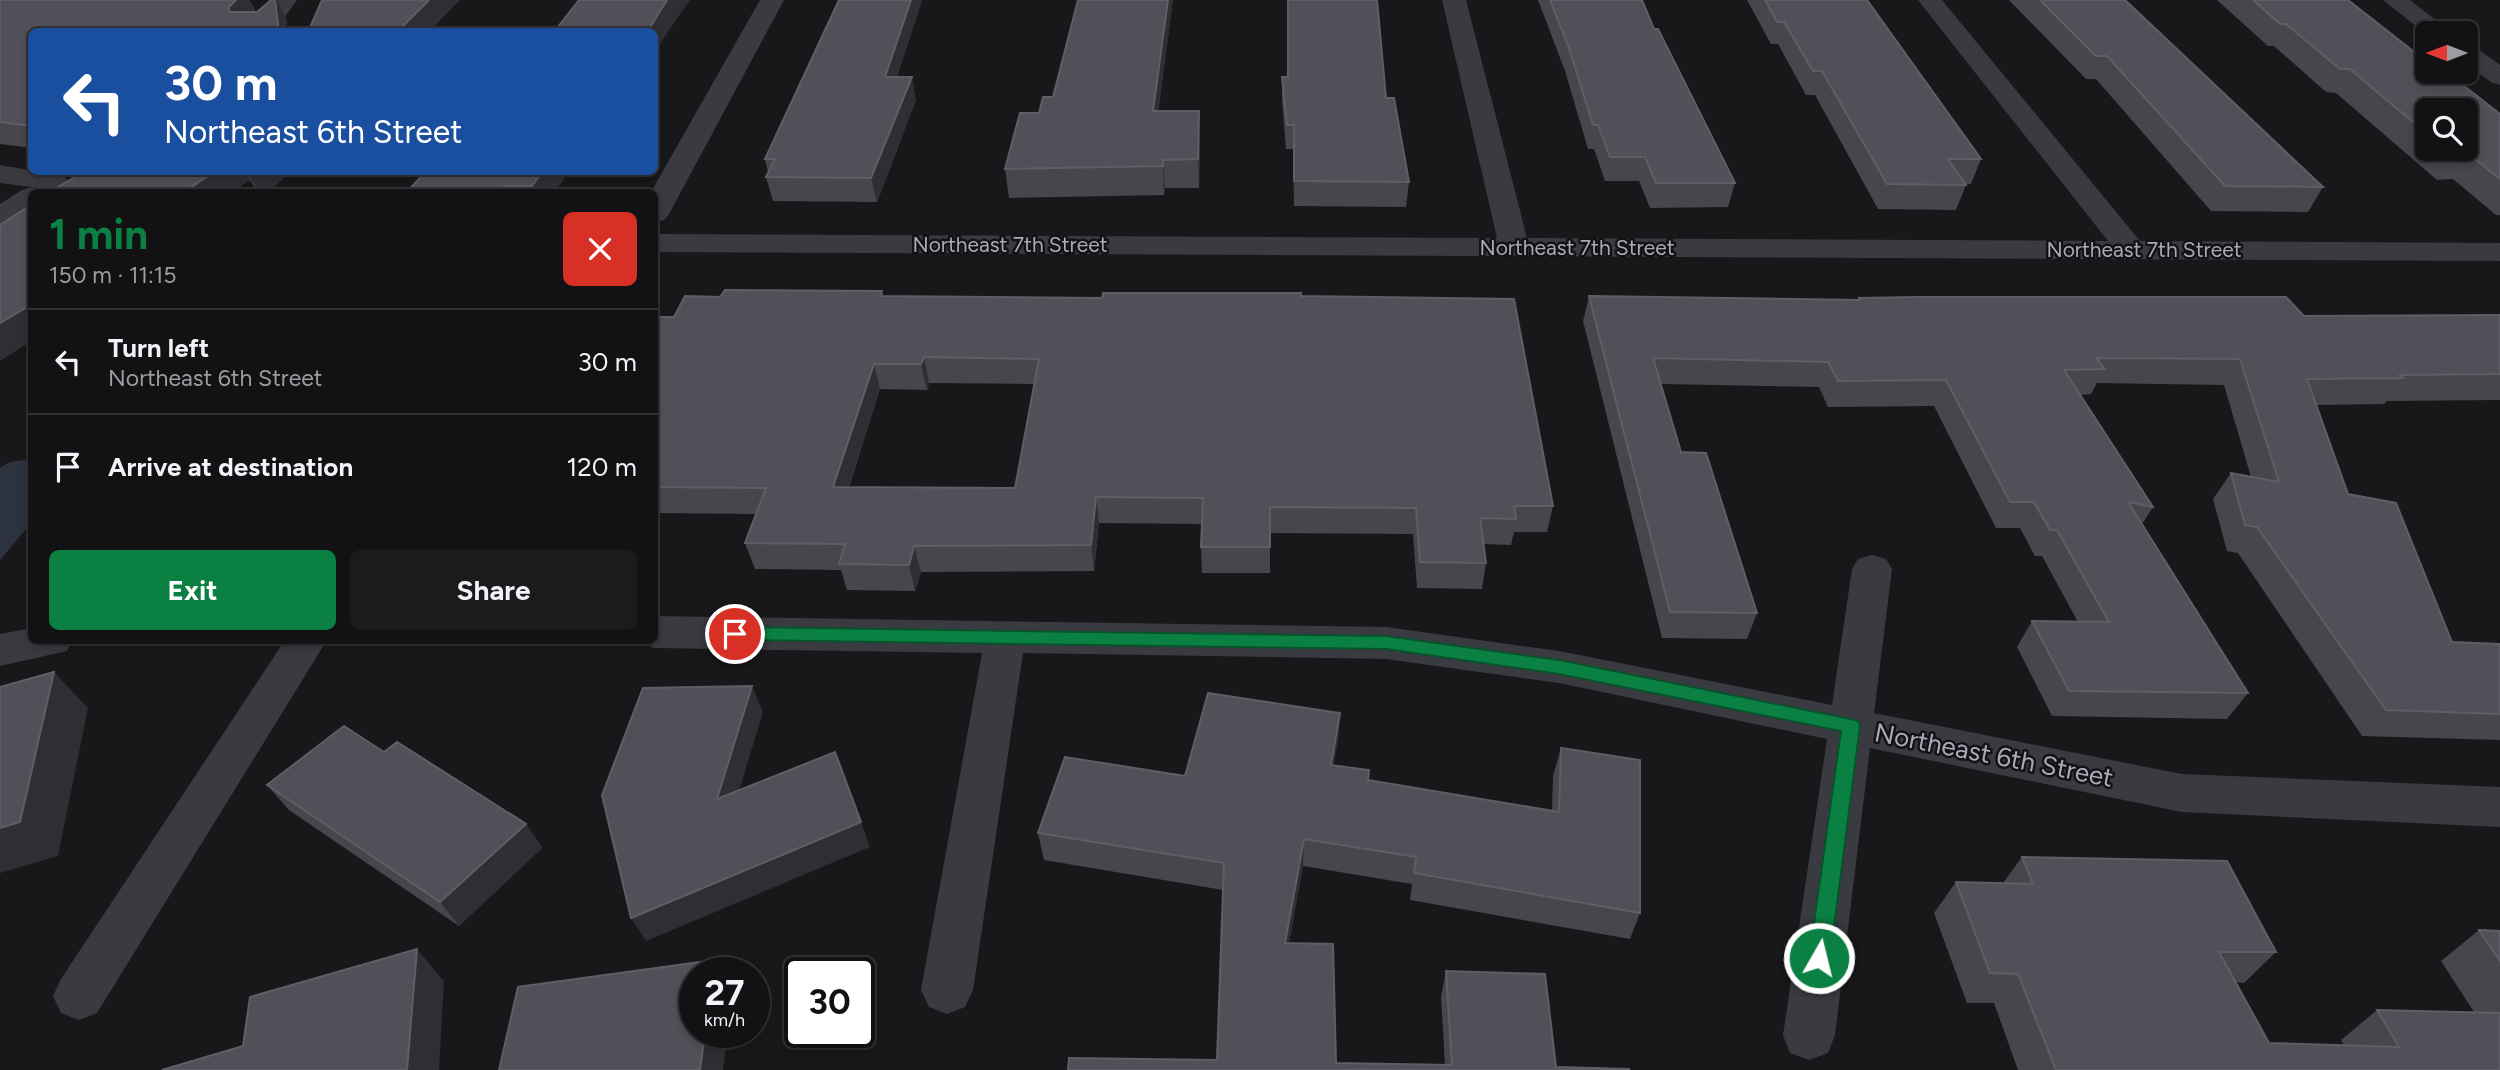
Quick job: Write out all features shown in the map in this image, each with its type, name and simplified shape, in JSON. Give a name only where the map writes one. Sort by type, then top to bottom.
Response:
[{"type":"street","points":[[258,28],[285,0]]},
{"type":"street","points":[[658,207],[772,0]]},
{"type":"street","points":[[1454,0],[1514,247]]},
{"type":"street","points":[[1930,0],[2131,250]]},
{"type":"street","points":[[2395,0],[2424,21]]},
{"type":"street","points":[[2478,61],[2500,78]]},
{"type":"street","points":[[0,174],[48,186]]},
{"type":"street","points":[[0,217],[28,199]]},
{"type":"street","name":"Northeast 7th Street","points":[[658,243],[2500,252]]},
{"type":"street","points":[[1808,1035],[1872,569]]},
{"type":"street","name":"Northeast 6th Street","points":[[658,632],[1386,643],[1559,667],[2182,793],[2500,807]]},
{"type":"street","points":[[947,990],[1005,638]]},
{"type":"street","points":[[0,650],[31,644]]},
{"type":"street","points":[[79,996],[304,644]]},
{"type":"water","points":[[28,459],[28,527],[0,560],[0,468],[9,462]]},
{"type":"building","points":[[0,0],[236,0],[228,8],[230,12],[257,12],[271,0],[275,0],[278,28],[28,28],[28,126],[0,122]]},
{"type":"building","points":[[322,0],[429,0],[402,27],[310,28]]},
{"type":"building","points":[[579,0],[667,0],[650,28],[557,28]]},
{"type":"building","points":[[839,0],[911,0],[885,77],[912,77],[871,178],[766,177],[775,159],[765,159]]},
{"type":"building","points":[[1078,0],[1168,0],[1153,111],[1199,111],[1198,159],[1163,160],[1163,166],[1005,169],[1020,113],[1039,113],[1043,97],[1053,97]]},
{"type":"building","points":[[1288,0],[1377,0],[1386,98],[1394,98],[1409,182],[1294,181],[1294,125],[1287,125],[1282,77],[1288,77]]},
{"type":"building","points":[[1550,0],[1642,0],[1654,29],[1658,29],[1735,183],[1656,183],[1645,157],[1610,157],[1598,125],[1593,125],[1569,48]]},
{"type":"building","points":[[1765,0],[1867,0],[1981,159],[1948,159],[1966,185],[1887,184],[1822,71],[1813,71],[1784,22],[1777,22]]},
{"type":"building","points":[[2040,0],[2125,0],[2323,187],[2225,186],[2107,56],[2096,56]]},
{"type":"building","points":[[2253,0],[2348,0],[2415,53],[2415,84],[2462,84],[2500,114],[2500,179],[2478,161],[2478,98],[2415,98],[2415,124],[2350,69],[2340,69],[2286,24],[2280,24]]},
{"type":"building","points":[[78,175],[210,175],[188,189],[55,189]]},
{"type":"building","points":[[422,175],[540,175],[532,186],[504,186],[502,189],[410,189]]},
{"type":"building","points":[[28,207],[28,306],[0,323],[0,225]]},
{"type":"building","points":[[725,290],[882,291],[881,296],[1102,298],[1103,293],[1301,293],[1301,296],[1514,299],[1553,506],[1514,506],[1516,519],[1480,518],[1486,563],[1420,562],[1416,508],[1270,507],[1270,547],[1201,547],[1203,498],[1096,497],[1091,545],[914,546],[909,565],[839,564],[845,544],[745,543],[766,488],[658,487],[658,317],[674,317],[685,296],[720,297]],"holes":[[[924,357],[1039,359],[1015,488],[833,487],[874,364],[921,364]]]},
{"type":"building","points":[[1589,296],[1860,300],[1859,298],[1917,297],[2286,297],[2304,316],[2500,315],[2500,374],[2307,379],[2348,494],[2396,503],[2452,642],[2500,644],[2500,714],[2386,710],[2257,527],[2245,525],[2231,473],[2279,482],[2240,359],[2096,358],[2105,369],[2064,370],[2153,507],[2128,502],[2248,693],[2069,691],[2032,621],[2109,622],[2057,530],[2050,530],[2034,502],[2010,502],[1946,380],[1838,381],[1828,362],[1653,358],[1681,452],[1706,453],[1757,613],[1670,612]]},
{"type":"building","points":[[54,672],[20,822],[0,828],[0,687]]},
{"type":"building","points":[[752,686],[717,799],[835,752],[861,822],[631,918],[602,795],[643,688]]},
{"type":"building","points":[[1208,693],[1340,713],[1331,765],[1369,770],[1368,780],[1559,812],[1561,748],[1640,760],[1640,913],[1414,873],[1416,857],[1304,839],[1285,943],[1333,944],[1336,1063],[1452,1065],[1446,971],[1545,974],[1556,1067],[1629,1070],[1068,1070],[1069,1058],[1217,1060],[1224,863],[1038,833],[1065,757],[1185,776]]},
{"type":"building","points":[[344,726],[384,752],[397,742],[526,824],[440,902],[267,785]]},
{"type":"building","points":[[2022,857],[2227,861],[2276,952],[2219,952],[2269,1043],[2399,1047],[2377,1010],[2500,1013],[2500,1070],[2056,1070],[2018,974],[1990,973],[1956,882],[2033,884]]},
{"type":"building","points":[[2479,930],[2500,931],[2500,961]]},
{"type":"building","points":[[417,949],[407,1070],[162,1070],[243,1046],[250,997]]},
{"type":"building","points":[[679,965],[679,1048],[703,1048],[700,1070],[499,1070],[518,987]]},
{"type":"route","points":[[735,634],[1386,643],[1559,667],[1851,726],[1819,958]]}]
